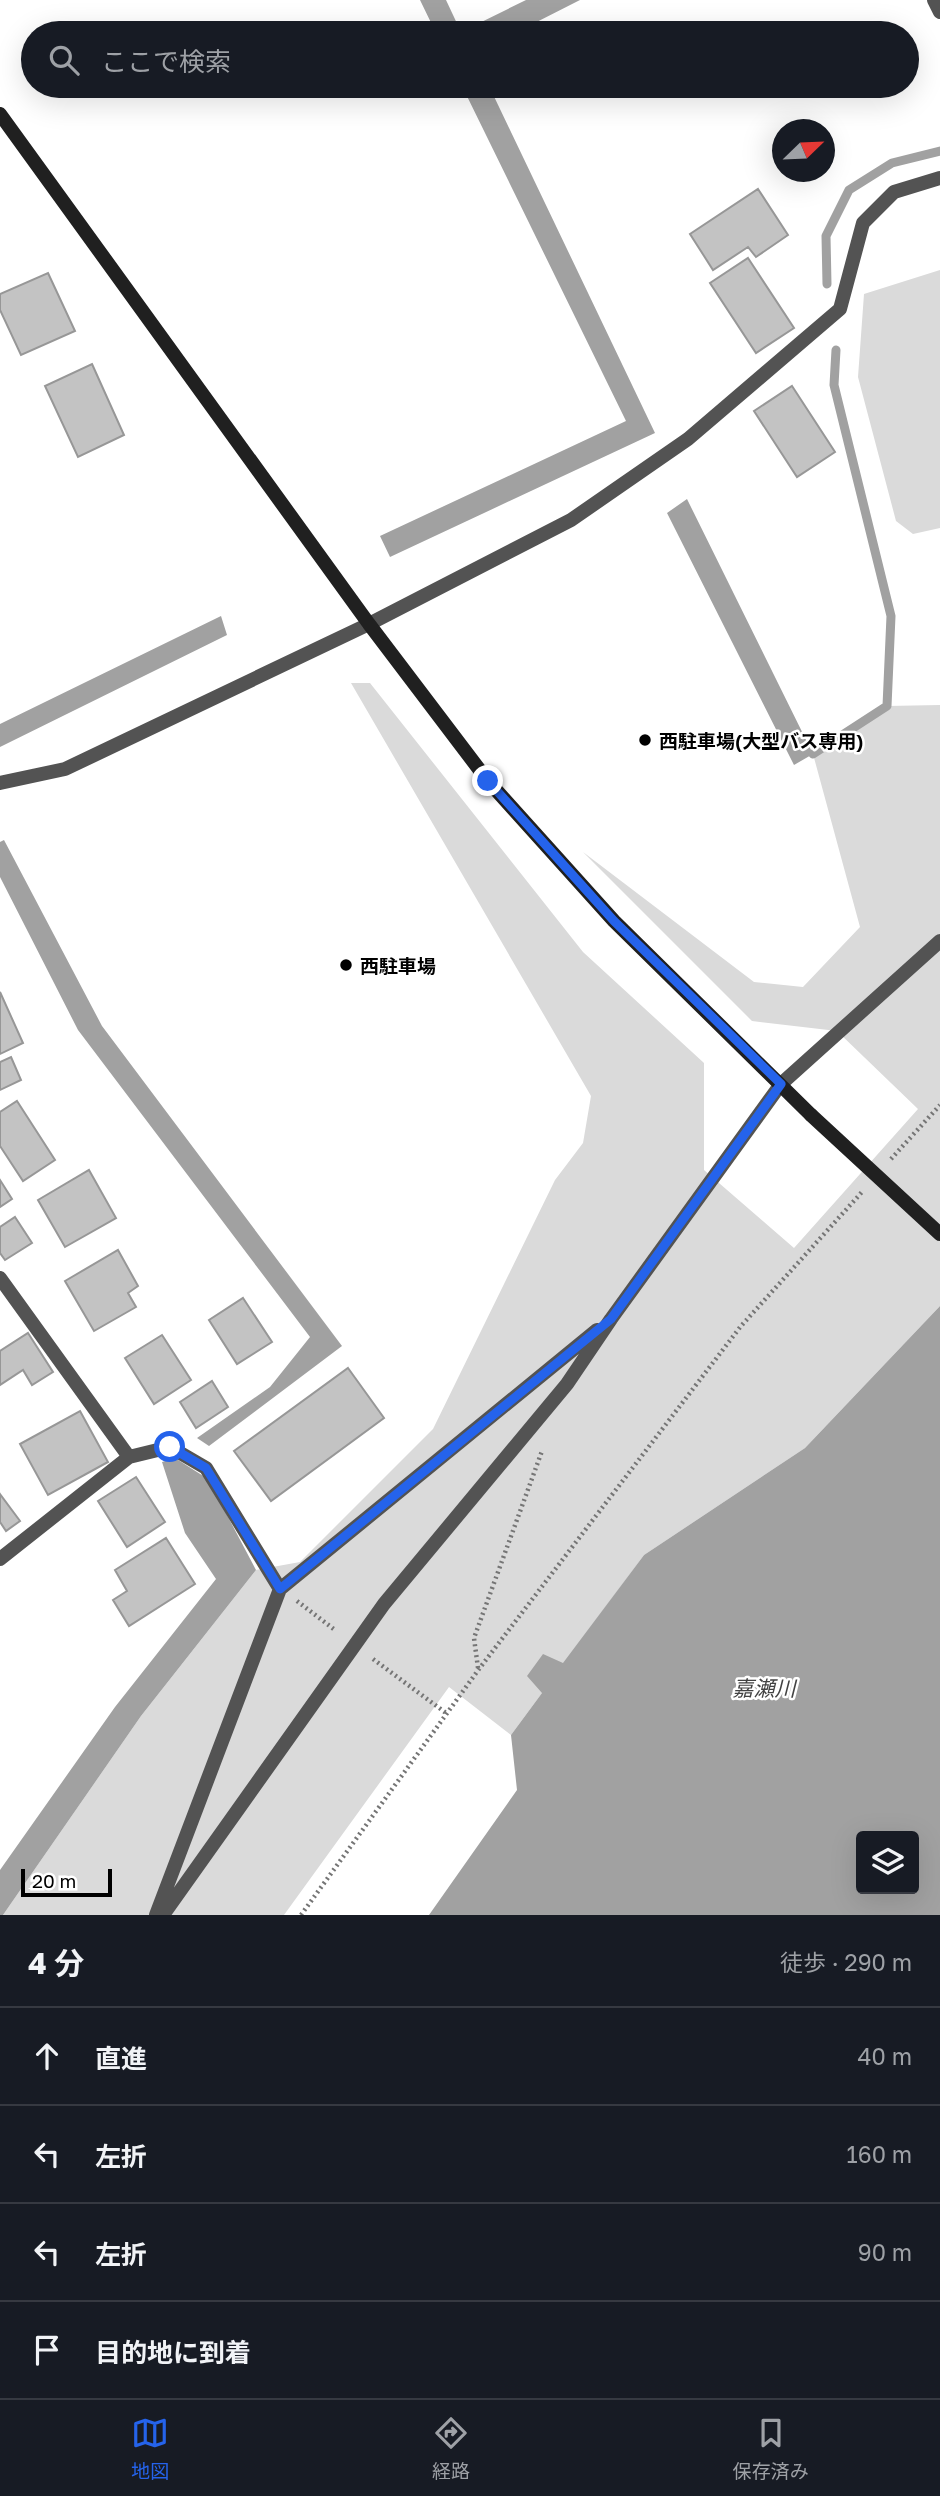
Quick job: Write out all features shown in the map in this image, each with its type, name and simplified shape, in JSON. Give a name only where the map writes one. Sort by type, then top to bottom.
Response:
[{"type":"street","points":[[934,0],[940,12]]},
{"type":"street","points":[[0,114],[369,624],[488,781],[605,911],[811,1115],[940,1234]]},
{"type":"street","points":[[0,783],[65,769],[369,624],[571,520],[688,439],[840,309],[863,223],[894,192],[940,178]]},
{"type":"street","points":[[163,1915],[384,1604],[567,1384],[781,1084],[940,941]]},
{"type":"street","points":[[0,1278],[129,1457]]},
{"type":"street","points":[[156,1915],[280,1589],[611,1319]]},
{"type":"street","points":[[0,1559],[129,1457],[170,1447],[206,1468],[280,1589]]},
{"type":"path","points":[[886,1166],[940,1105]]},
{"type":"path","points":[[301,1915],[446,1713],[741,1326],[868,1186]]},
{"type":"path","points":[[479,1669],[474,1638],[544,1448]]},
{"type":"path","points":[[280,1589],[335,1630]]},
{"type":"path","points":[[373,1658],[446,1713]]},
{"type":"shaded area","points":[[940,270],[940,528],[913,534],[896,521],[858,377],[864,294]]},
{"type":"shaded area","points":[[351,683],[370,683],[583,952],[704,1063],[704,1170],[794,1248],[918,1109],[837,1031],[752,1021],[583,852],[754,982],[803,987],[860,927],[813,754],[887,706],[940,705],[940,1306],[805,1448],[644,1555],[511,1735],[449,1687],[284,1915],[3,1915],[141,1716],[256,1570],[300,1562],[433,1429],[555,1180],[583,1143],[591,1096]]},
{"type":"water","points":[[420,0],[446,0],[456,21],[430,21]]},
{"type":"water","points":[[526,0],[580,0],[539,21],[483,21]]},
{"type":"water","points":[[468,98],[495,98],[655,433],[390,557],[380,536],[626,421]]},
{"type":"water","points":[[687,499],[813,754],[794,765],[667,513]]},
{"type":"water","points":[[221,616],[227,635],[0,747],[0,724]]},
{"type":"water","points":[[4,840],[102,1026],[342,1346],[209,1446],[197,1438],[270,1387],[310,1337],[78,1030],[0,877],[0,842]]},
{"type":"water","name":"嘉瀬川","points":[[940,1306],[940,1915],[429,1915],[517,1790],[511,1735],[542,1693],[527,1676],[543,1654],[563,1663],[644,1555],[805,1448]]},
{"type":"water","points":[[175,1458],[208,1479],[256,1570],[141,1716],[3,1915],[0,1915],[0,1870],[115,1707],[216,1579],[185,1533],[162,1462]]},
{"type":"building","points":[[758,189],[788,235],[756,257],[748,247],[713,270],[690,234]]},
{"type":"building","points":[[748,258],[794,328],[756,353],[710,283]]},
{"type":"building","points":[[48,273],[75,331],[21,355],[0,310],[0,294]]},
{"type":"building","points":[[92,364],[124,435],[78,457],[45,386]]},
{"type":"building","points":[[792,386],[835,452],[797,477],[754,411]]},
{"type":"building","points":[[0,992],[23,1043],[0,1054]]},
{"type":"building","points":[[11,1057],[21,1080],[0,1090],[0,1062]]},
{"type":"building","points":[[17,1101],[55,1160],[23,1181],[0,1146],[0,1112]]},
{"type":"building","points":[[89,1170],[116,1218],[65,1247],[38,1200]]},
{"type":"building","points":[[0,1180],[12,1199],[0,1207]]},
{"type":"building","points":[[15,1217],[32,1243],[5,1260],[0,1253],[0,1227]]},
{"type":"building","points":[[118,1250],[138,1286],[128,1293],[136,1307],[94,1331],[65,1281]]},
{"type":"building","points":[[243,1298],[272,1342],[237,1364],[209,1320]]},
{"type":"building","points":[[28,1333],[53,1372],[32,1385],[23,1370],[0,1385],[0,1351]]},
{"type":"building","points":[[162,1335],[191,1380],[154,1404],[125,1358]]},
{"type":"building","points":[[348,1368],[384,1418],[271,1501],[234,1451]]},
{"type":"building","points":[[212,1381],[228,1407],[196,1428],[180,1402]]},
{"type":"building","points":[[80,1411],[108,1462],[48,1495],[20,1444]]},
{"type":"building","points":[[136,1477],[165,1522],[127,1547],[98,1501]]},
{"type":"building","points":[[0,1494],[20,1521],[6,1531],[0,1522]]},
{"type":"building","points":[[166,1538],[195,1584],[129,1626],[113,1600],[127,1591],[115,1570]]},
{"type":"waterway","points":[[827,284],[826,236],[849,190],[892,163],[940,151]]},
{"type":"waterway","points":[[813,754],[887,706],[891,616],[834,385],[836,350]]},
{"type":"place","name":"西駐車場(大型バス専用)","points":[[645,740]]},
{"type":"place","name":"西駐車場","points":[[346,965]]},
{"type":"route","points":[[170,1447],[206,1468],[280,1589],[611,1319],[781,1084],[614,921],[488,781]]}]
